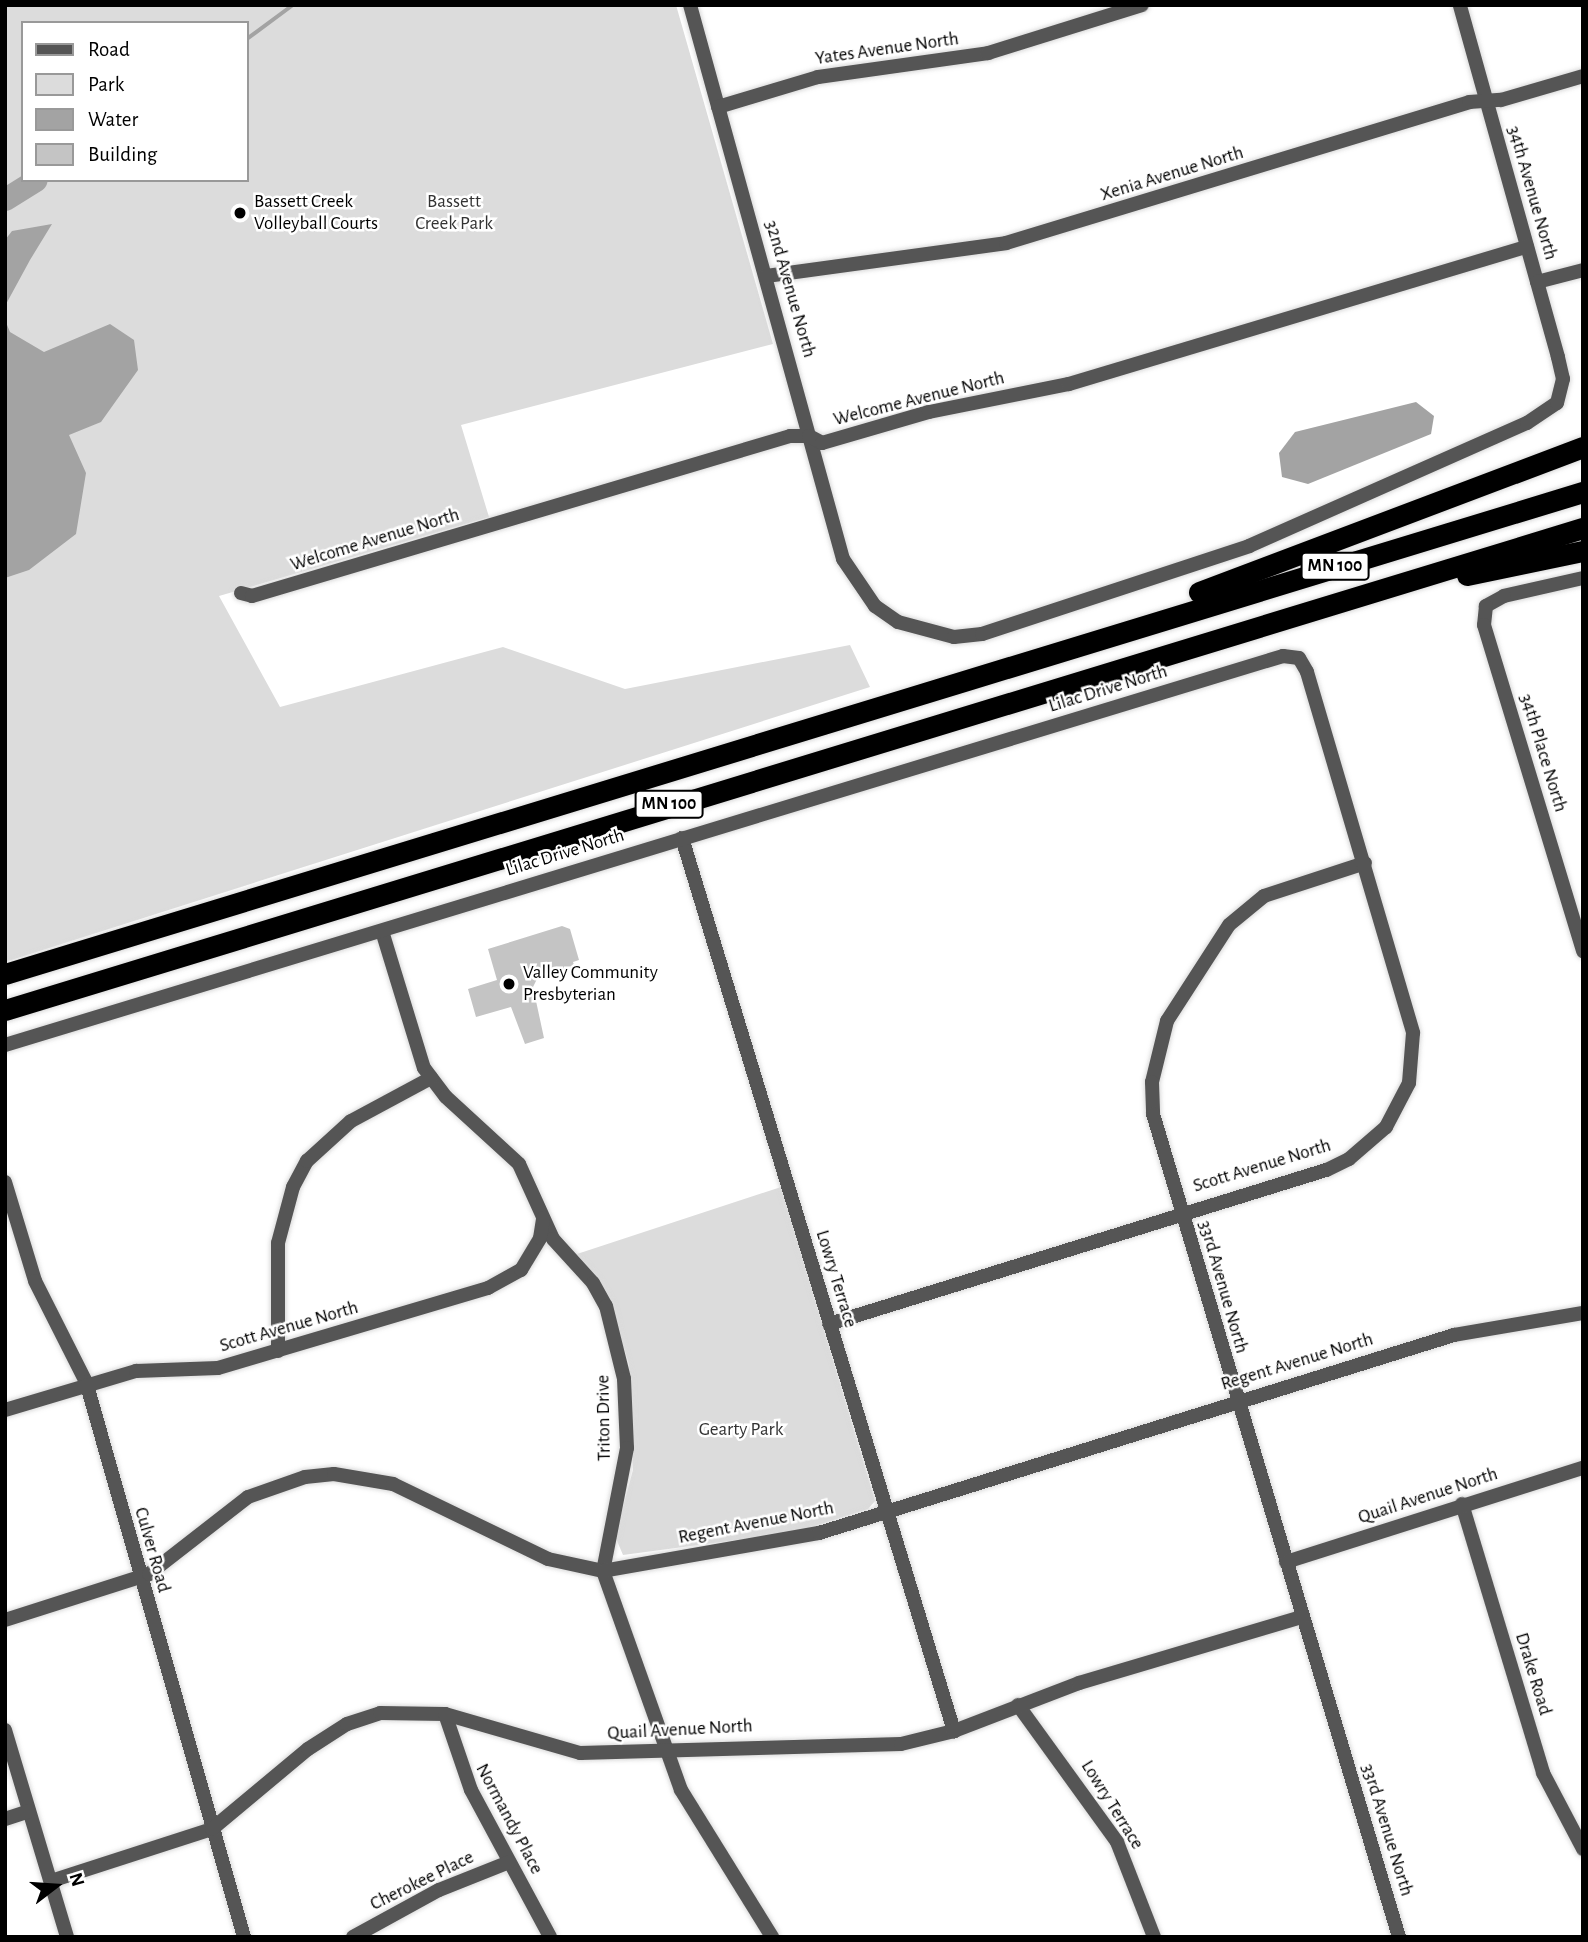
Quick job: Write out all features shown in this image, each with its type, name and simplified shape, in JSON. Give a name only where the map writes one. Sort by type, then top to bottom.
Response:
[{"type":"highway","points":[[1087,641],[1182,598],[1283,565],[1583,447]]},
{"type":"highway","name":"MN 100","points":[[5,974],[1087,641],[1583,492]]},
{"type":"highway","name":"MN 100","points":[[5,1010],[1583,528]]},
{"type":"highway","points":[[1334,602],[1583,551]]},
{"type":"street","name":"32nd Avenue North","points":[[690,5],[842,559],[855,583]]},
{"type":"street","name":"Yates Avenue North","points":[[718,107],[818,76],[988,53],[1142,5]]},
{"type":"street","name":"34th Avenue North","points":[[855,583],[898,622],[954,637],[982,634],[1308,522],[1540,417],[1562,392],[1537,282],[1460,5]]},
{"type":"street","name":"Xenia Avenue North","points":[[766,276],[1006,243],[1486,100],[1583,76]]},
{"type":"street","name":"Welcome Avenue North","points":[[242,593],[252,596],[790,436],[809,436],[822,443],[929,412],[1069,384],[1527,247]]},
{"type":"street","points":[[1537,282],[1583,270]]},
{"type":"street","name":"34th Place North","points":[[1583,578],[1504,596],[1486,606],[1484,625],[1583,951]]},
{"type":"street","name":"Lilac Drive North","points":[[5,1045],[1283,656],[1298,658]]},
{"type":"street","name":"Scott Avenue North","points":[[829,1324],[1181,1210],[1349,1159],[1387,1127],[1400,1106],[1409,1083],[1413,1033],[1364,863],[1298,658]]},
{"type":"street","name":"Lowry Terrace","points":[[682,838],[954,1731]]},
{"type":"street","name":"33rd Avenue North","points":[[1364,863],[1279,889],[1249,905],[1212,946],[1167,1021],[1152,1082],[1159,1144],[1399,1937]]},
{"type":"street","name":"Triton Drive","points":[[382,931],[432,1078],[519,1164],[553,1238],[593,1283],[620,1350],[627,1448],[603,1571],[665,1753],[685,1798],[772,1937]]},
{"type":"street","points":[[278,1351],[278,1243],[293,1187],[307,1161],[351,1122],[432,1078]]},
{"type":"street","name":"Culver Road","points":[[5,1182],[35,1280],[87,1386],[244,1937]]},
{"type":"street","name":"Scott Avenue North","points":[[5,1410],[136,1371],[218,1368],[506,1280],[532,1255],[543,1218]]},
{"type":"street","name":"Regent Avenue North","points":[[5,1619],[140,1577],[248,1497],[275,1484],[334,1474],[393,1484],[548,1559],[603,1571],[786,1541],[1454,1335],[1583,1313]]},
{"type":"street","name":"Quail Avenue North","points":[[1286,1562],[1462,1504],[1583,1468]]},
{"type":"street","name":"Drake Road","points":[[1462,1504],[1543,1773],[1583,1849]]},
{"type":"street","name":"Quail Avenue North","points":[[51,1881],[212,1829],[308,1749],[347,1724],[397,1710],[445,1713],[566,1750],[665,1753],[785,1744],[901,1744],[954,1731],[1018,1705],[1302,1618]]},
{"type":"street","name":"Lowry Terrace","points":[[1018,1705],[1117,1842],[1154,1937]]},
{"type":"street","name":"Normandy Place","points":[[445,1713],[458,1763],[550,1937]]},
{"type":"street","points":[[5,1730],[67,1937]]},
{"type":"street","points":[[5,1819],[29,1811]]},
{"type":"street","name":"Cherokee Place","points":[[354,1937],[439,1890],[509,1863]]},
{"type":"green space","name":"Bassett Creek Park","points":[[5,5],[676,5],[773,344],[461,425],[489,517],[219,596],[280,707],[503,647],[625,689],[850,645],[870,687],[5,962]]},
{"type":"green space","name":"Gearty Park","points":[[781,1187],[875,1501],[868,1509],[795,1532],[623,1555],[615,1536],[633,1470],[629,1364],[606,1291],[577,1254]]},
{"type":"water","points":[[52,224],[5,306],[5,240],[12,231]]},
{"type":"water","points":[[5,320],[10,332],[44,352],[110,324],[134,340],[138,370],[101,422],[69,435],[86,473],[76,534],[29,570],[5,578]]},
{"type":"water","points":[[1416,402],[1434,416],[1431,434],[1308,484],[1282,477],[1279,453],[1295,432]]},
{"type":"building","name":"Valley Community Presbyterian","points":[[562,926],[570,929],[579,960],[573,962],[575,968],[537,979],[533,987],[544,1038],[525,1044],[511,1007],[476,1017],[468,989],[497,980],[488,949]]},
{"type":"waterway","points":[[248,38],[293,5]]},
{"type":"waterway","points":[[5,199],[32,182]]},
{"type":"place","name":"Bassett Creek Volleyball Courts","points":[[240,213]]},
{"type":"place","name":"Valley Community Presbyterian","points":[[509,984]]}]
